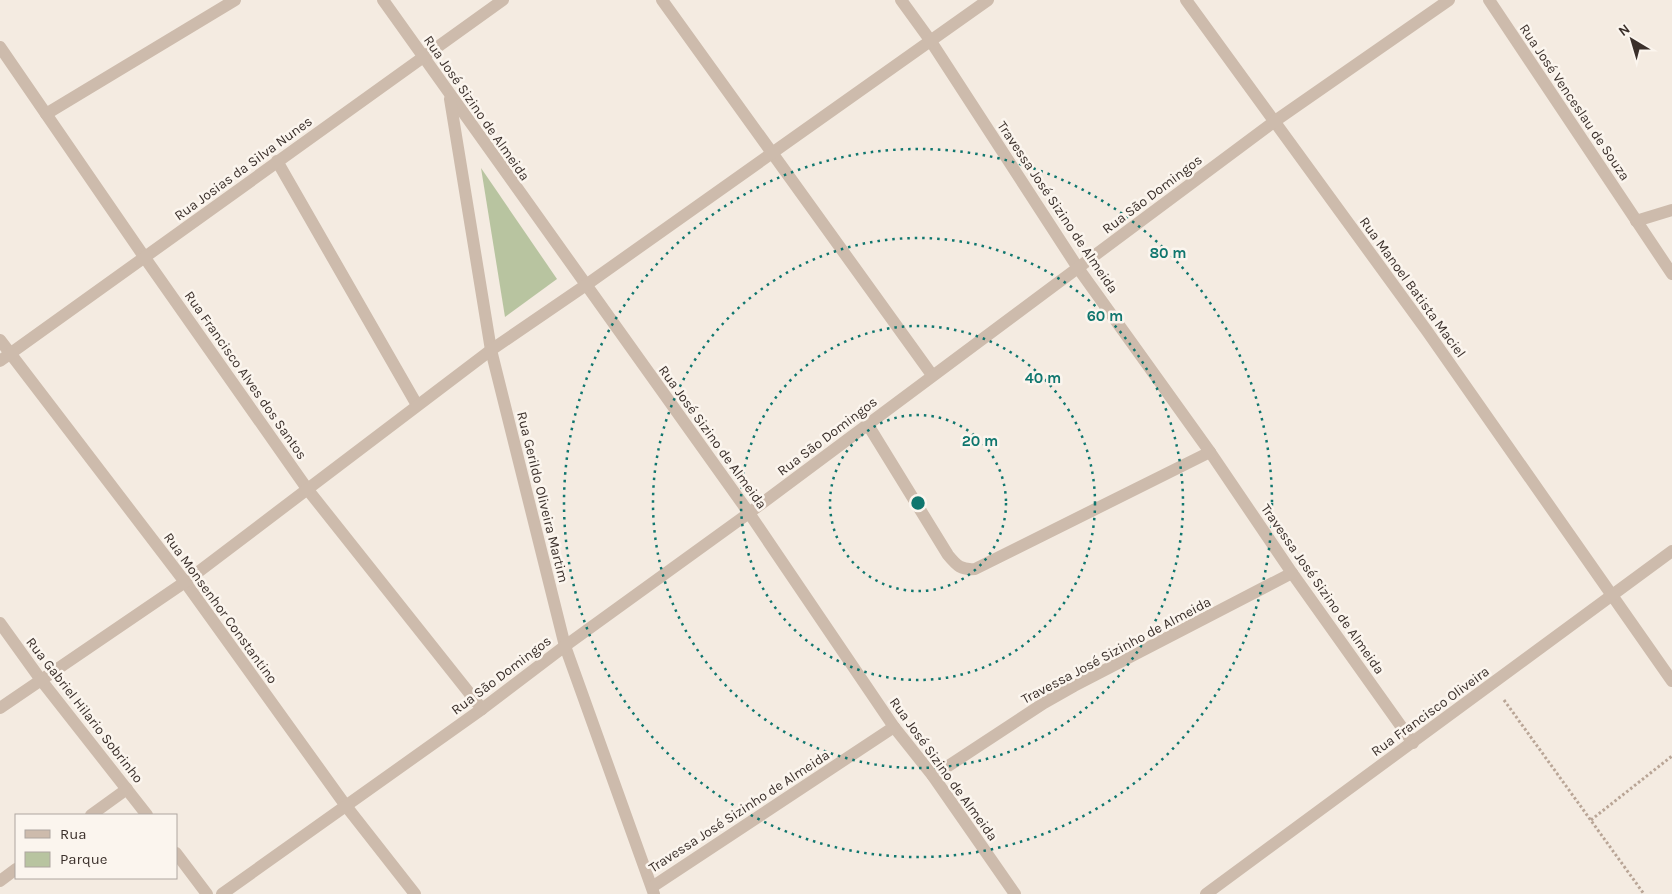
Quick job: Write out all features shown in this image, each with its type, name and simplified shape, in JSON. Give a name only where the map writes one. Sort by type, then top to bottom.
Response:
[{"type":"street","points":[[46,114],[235,0]]},
{"type":"street","name":"Rua José Sizino de Almeida","points":[[383,0],[750,513],[894,727],[933,776],[1016,894]]},
{"type":"street","name":"Rua Josias da Silva Nunes","points":[[5,357],[503,0]]},
{"type":"street","points":[[662,0],[932,376]]},
{"type":"street","name":"Travessa José Sizino de Almeida","points":[[901,0],[930,40],[1078,268],[1210,452],[1292,573],[1413,743]]},
{"type":"street","points":[[0,708],[185,582],[491,350],[586,285],[988,0]]},
{"type":"street","name":"Rua Manoel Batista Maciel","points":[[1186,0],[1427,331],[1672,680]]},
{"type":"street","name":"Rua São Domingos","points":[[222,894],[482,709],[565,646],[750,513],[1275,121],[1449,0]]},
{"type":"street","name":"Rua José Venceslau de Souza","points":[[1489,0],[1672,274]]},
{"type":"street","name":"Rua Francisco Alves dos Santos","points":[[0,47],[308,490],[482,709]]},
{"type":"street","name":"Rua Gerildo Oliveira Martim","points":[[450,95],[491,350],[565,646],[653,890]]},
{"type":"street","points":[[277,161],[417,405]]},
{"type":"street","points":[[1636,221],[1672,210]]},
{"type":"street","name":"Rua Monsenhor Constantino","points":[[0,340],[5,357],[185,582],[346,806],[415,894]]},
{"type":"street","points":[[868,425],[948,556],[963,570],[975,569],[1210,452]]},
{"type":"street","name":"Rua Francisco Oliveira","points":[[1206,894],[1672,551]]},
{"type":"street","name":"Travessa José Sizinho de Almeida","points":[[933,776],[1044,703],[1074,686],[1292,573]]},
{"type":"street","name":"Rua Gabriel Hilario Sobrinho","points":[[0,623],[41,680],[146,814]]},
{"type":"street","name":"Travessa José Sizinho de Almeida","points":[[653,890],[894,727]]},
{"type":"street","points":[[92,814],[127,789]]},
{"type":"street","points":[[178,857],[207,894]]},
{"type":"street","points":[[0,881],[15,870]]},
{"type":"path","points":[[1492,684],[1644,894]]},
{"type":"path","points":[[1590,820],[1672,756]]},
{"type":"green space","points":[[481,168],[557,279],[505,317]]}]
